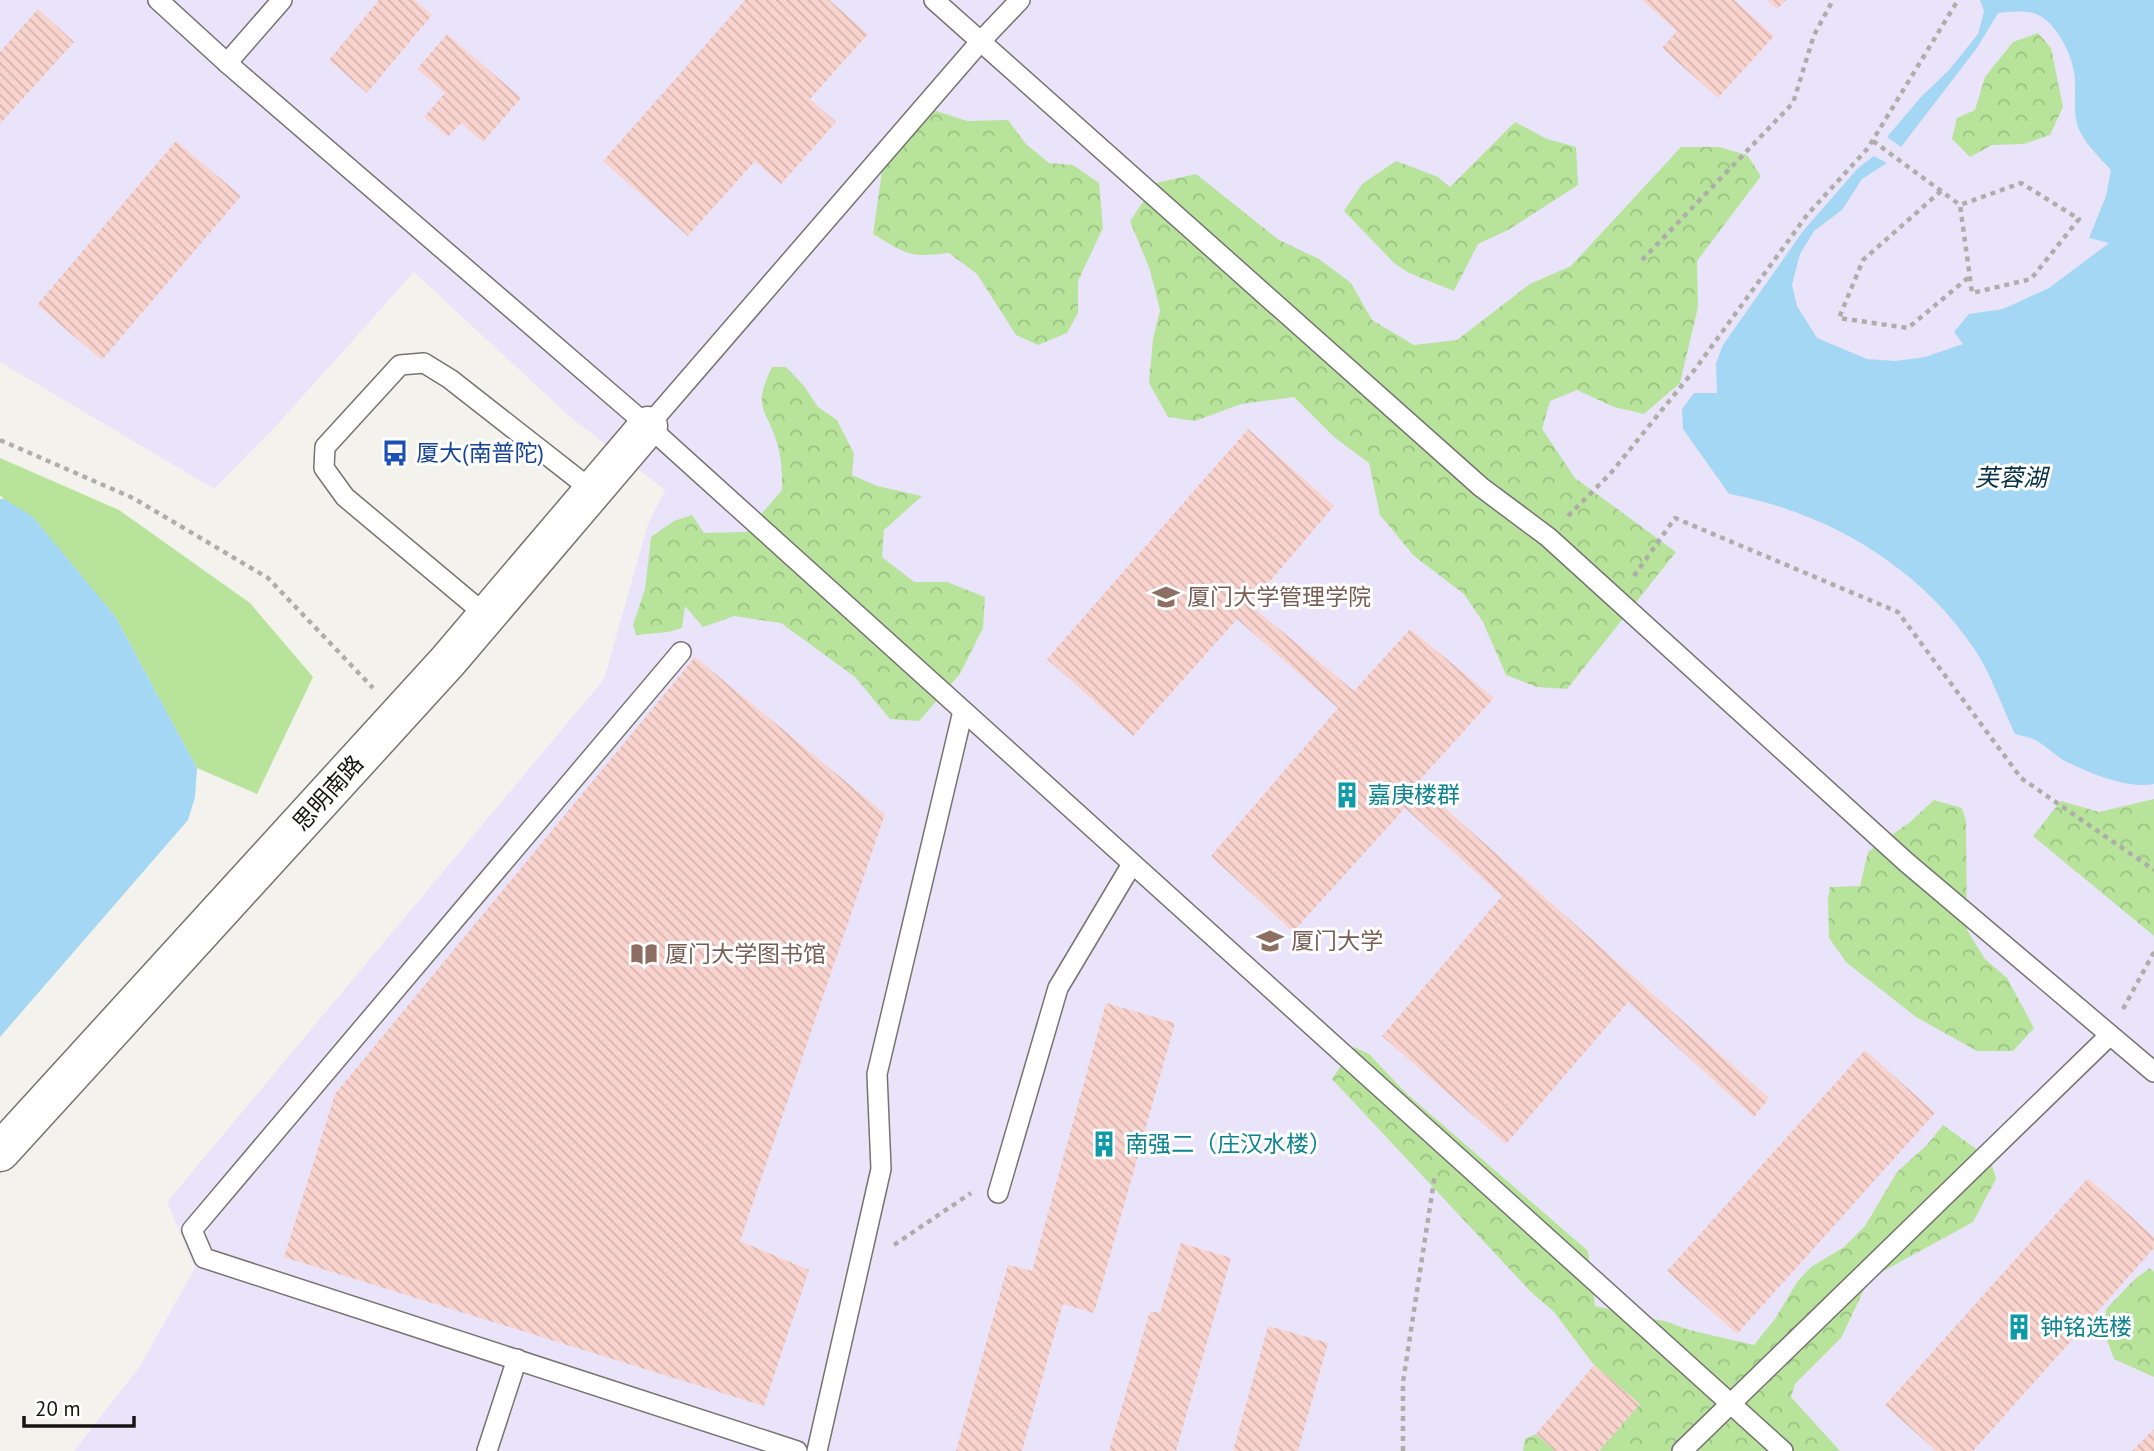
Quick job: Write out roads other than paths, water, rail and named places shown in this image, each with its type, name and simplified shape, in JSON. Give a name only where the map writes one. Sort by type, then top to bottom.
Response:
[{"type":"street","name":"思明南路","points":[[0,1152],[399,715],[648,426]]},
{"type":"lane","points":[[158,0],[227,63],[648,426],[1783,1451]]},
{"type":"lane","points":[[227,63],[282,0]]},
{"type":"lane","points":[[934,0],[1481,487],[1548,537],[1906,862],[2154,1072]]},
{"type":"lane","points":[[648,426],[980,41],[1020,0]]},
{"type":"lane","points":[[486,616],[345,497],[324,468],[325,447],[338,431],[400,365],[424,362],[450,379],[593,491]]},
{"type":"lane","points":[[681,652],[192,1230],[204,1258],[797,1451]]},
{"type":"lane","points":[[817,1451],[881,1169],[877,1074],[963,711]]},
{"type":"lane","points":[[998,1193],[1058,988],[1132,864]]},
{"type":"lane","points":[[1682,1451],[2110,1035]]},
{"type":"lane","points":[[487,1451],[517,1359]]},
{"type":"water","name":"芙蓉湖","points":[[1980,0],[2154,0],[2154,784],[2133,784],[2099,776],[2064,761],[2041,743],[2015,734],[1991,678],[1973,647],[1950,617],[1924,591],[1866,546],[1834,528],[1765,502],[1729,494],[1683,429],[1682,409],[1694,393],[1717,393],[1716,363],[1723,345],[1803,231],[1858,168],[1874,156],[1887,163],[1862,179],[1842,210],[1814,231],[1800,254],[1792,285],[1797,306],[1817,338],[1867,359],[1896,361],[1925,357],[1963,344],[1954,332],[1969,314],[2003,309],[2049,288],[2109,243],[2089,238],[2106,196],[2111,170],[2088,144],[2078,127],[2074,72],[2066,47],[2050,24],[2036,14],[1998,13],[1977,48],[1901,147],[1887,137],[1920,98],[1949,70],[1978,34],[1984,11]]},
{"type":"water","points":[[0,499],[32,516],[115,616],[197,768],[195,797],[188,820],[0,1037]]},
{"type":"place","name":"厦大(南普陀)","points":[[395,453]]},
{"type":"place","name":"厦门大学管理学院","points":[[1166,597]]},
{"type":"place","name":"嘉庚楼群","points":[[1347,795]]},
{"type":"place","name":"厦门大学","points":[[1270,941]]},
{"type":"place","name":"厦门大学图书馆","points":[[644,954]]},
{"type":"place","name":"南强二（庄汉水楼）","points":[[1104,1144]]},
{"type":"place","name":"钟铭选楼","points":[[2019,1327]]}]
